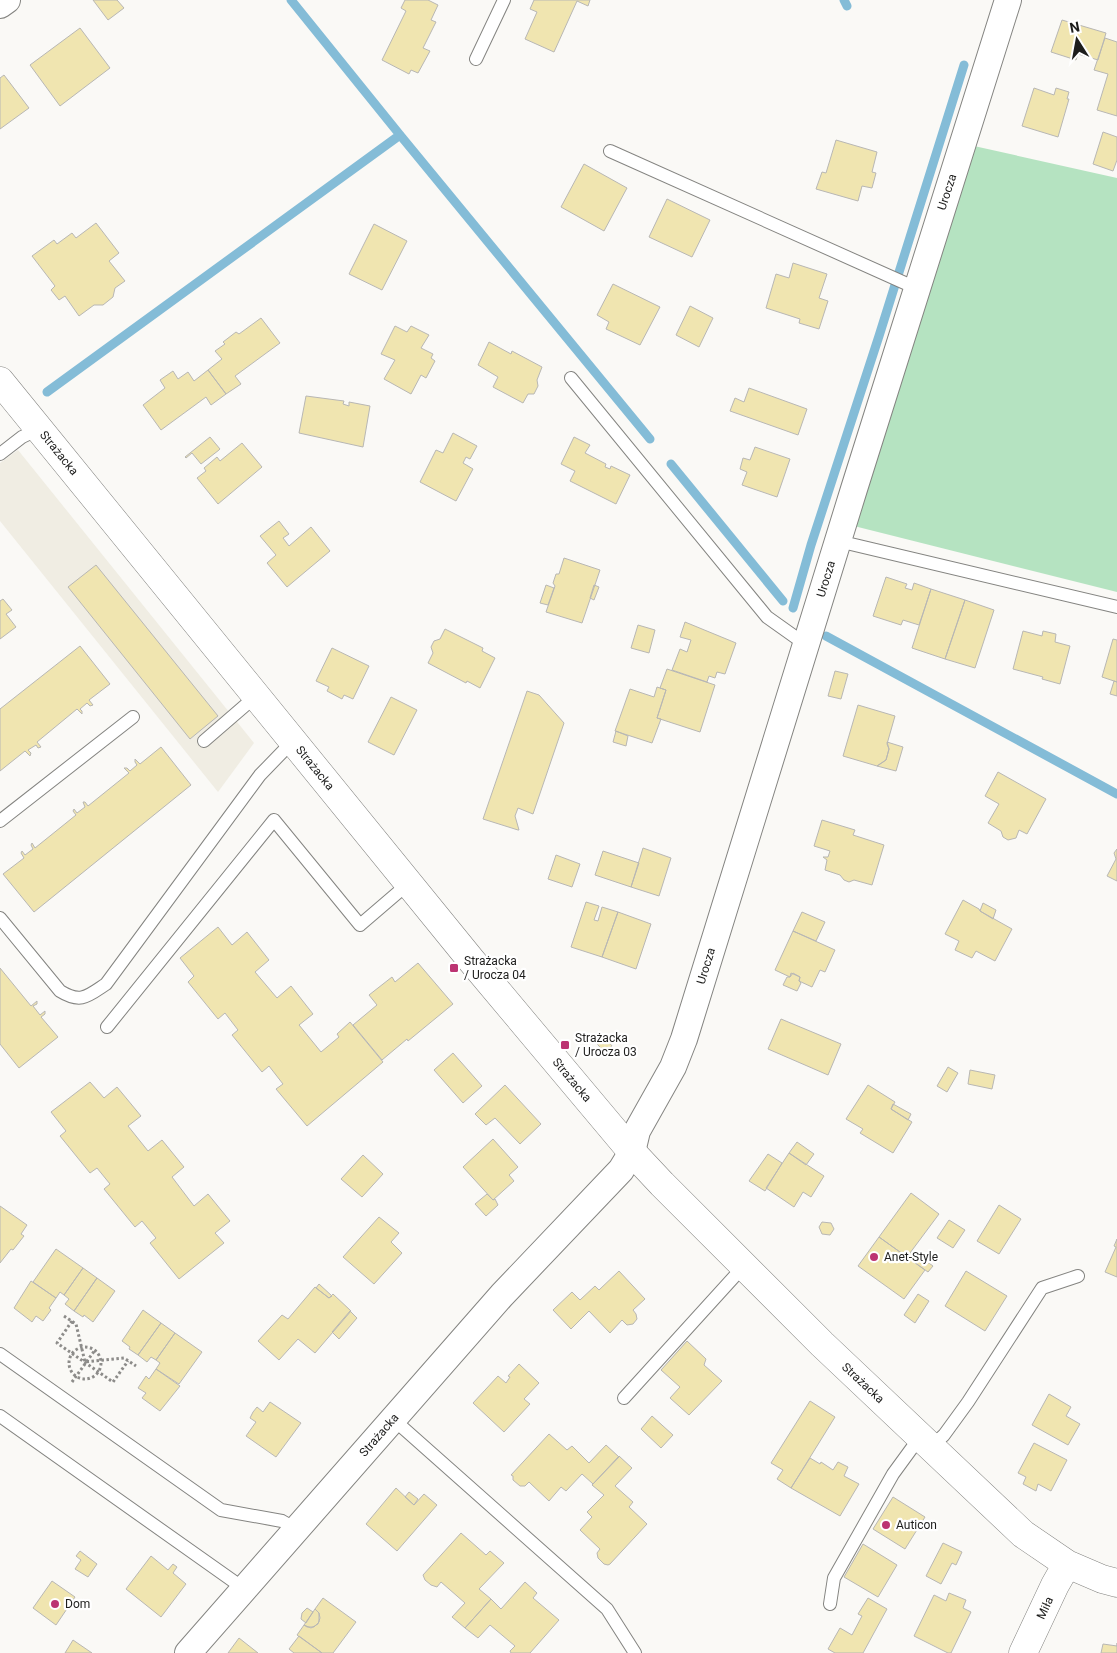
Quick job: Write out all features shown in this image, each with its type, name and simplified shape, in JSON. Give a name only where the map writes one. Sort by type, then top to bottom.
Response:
[{"type":"street","points":[[0,5],[7,0]]},
{"type":"street","name":"Urocza","points":[[632,1152],[637,1131],[672,1067],[684,1040],[805,644],[1008,0]]},
{"type":"street","name":"Strażacka","points":[[1,383],[510,1007],[632,1152],[677,1201],[822,1344],[1023,1534],[1067,1564],[1102,1579],[1117,1583]]},
{"type":"street","name":"Strażacka","points":[[188,1653],[243,1588],[502,1295],[620,1170],[632,1152]]},
{"type":"street","name":"Miła","points":[[1023,1653],[1067,1564]]},
{"type":"lane","points":[[476,59],[504,0]]},
{"type":"lane","points":[[610,151],[916,288]]},
{"type":"lane","points":[[571,378],[767,617],[805,644]]},
{"type":"lane","points":[[0,454],[22,437],[39,429]]},
{"type":"lane","points":[[838,541],[1117,607]]},
{"type":"lane","points":[[204,742],[256,696]]},
{"type":"lane","points":[[0,821],[132,717]]},
{"type":"lane","points":[[0,918],[60,991],[71,998],[86,997],[106,984],[260,775],[293,741]]},
{"type":"lane","points":[[107,1028],[274,820],[360,925],[409,883]]},
{"type":"lane","points":[[624,1398],[744,1267]]},
{"type":"lane","points":[[830,1604],[834,1578],[893,1474],[926,1442],[944,1435],[1042,1288],[1078,1276]]},
{"type":"lane","points":[[0,1354],[221,1510],[282,1521],[296,1529]]},
{"type":"lane","points":[[0,1416],[243,1588]]},
{"type":"lane","points":[[393,1419],[607,1609],[635,1653]]},
{"type":"path","points":[[64,1316],[76,1324],[85,1362]]},
{"type":"path","points":[[72,1321],[57,1342],[72,1354],[113,1382],[128,1361]]},
{"type":"path","points":[[82,1347],[90,1347],[95,1350],[102,1361],[101,1368],[96,1377],[86,1380],[76,1377],[70,1369],[69,1359],[75,1350],[82,1347]]},
{"type":"path","points":[[62,1397],[95,1350]]},
{"type":"path","points":[[85,1362],[124,1358],[136,1366]]},
{"type":"shaded area","points":[[18,450],[254,743],[218,792],[0,521],[0,463]]},
{"type":"green space","points":[[974,146],[1117,178],[1117,592],[854,526]]},
{"type":"building","points":[[93,0],[117,0],[124,8],[108,20]]},
{"type":"building","points":[[405,0],[428,0],[438,5],[431,20],[436,22],[423,48],[430,51],[418,73],[411,70],[409,74],[382,60],[406,11],[401,8]]},
{"type":"building","points":[[534,0],[590,0],[588,6],[577,1],[554,52],[525,39],[537,12],[530,9]]},
{"type":"building","points":[[1062,20],[1106,33],[1098,60],[1078,54],[1076,60],[1051,52]]},
{"type":"building","points":[[80,28],[110,68],[60,106],[30,65]]},
{"type":"building","points":[[1105,38],[1117,42],[1117,116],[1097,110],[1108,74],[1094,70]]},
{"type":"building","points":[[4,75],[29,108],[0,129],[0,78]]},
{"type":"building","points":[[1034,88],[1054,95],[1056,88],[1069,92],[1067,99],[1069,99],[1058,137],[1022,126]]},
{"type":"building","points":[[1103,132],[1117,137],[1117,160],[1113,171],[1093,164]]},
{"type":"building","points":[[836,140],[877,152],[872,172],[876,173],[872,188],[862,186],[858,201],[816,189],[822,172],[826,173]]},
{"type":"building","points":[[584,164],[627,188],[604,231],[561,207]]},
{"type":"building","points":[[667,199],[710,220],[692,257],[649,237]]},
{"type":"building","points":[[96,223],[119,253],[109,261],[125,281],[115,288],[113,297],[103,305],[94,305],[79,316],[65,296],[59,300],[51,290],[55,286],[32,256],[54,240],[57,244],[72,233],[76,238]]},
{"type":"building","points":[[374,224],[407,241],[382,290],[349,274]]},
{"type":"building","points":[[793,263],[827,274],[819,298],[828,301],[819,329],[799,323],[800,319],[766,308],[776,274],[789,278]]},
{"type":"building","points":[[613,284],[660,307],[640,345],[606,329],[609,322],[597,315]]},
{"type":"building","points":[[690,306],[713,318],[699,347],[676,335]]},
{"type":"building","points":[[261,318],[280,343],[235,376],[241,384],[226,394],[208,370],[222,359],[215,351],[225,344],[223,342],[236,332],[239,334]]},
{"type":"building","points":[[395,326],[407,332],[411,326],[429,335],[421,348],[433,354],[431,358],[435,361],[426,378],[421,375],[411,394],[384,379],[395,360],[381,354]]},
{"type":"building","points":[[489,342],[511,354],[512,351],[542,367],[537,380],[538,386],[534,394],[528,394],[523,403],[493,387],[498,377],[478,365]]},
{"type":"building","points":[[208,370],[226,394],[211,405],[206,397],[161,430],[143,405],[165,388],[160,380],[173,371],[178,379],[188,372],[194,381]]},
{"type":"building","points":[[749,388],[807,409],[798,435],[730,411],[735,398],[744,402]]},
{"type":"building","points":[[306,396],[344,401],[343,404],[349,406],[349,402],[370,406],[363,447],[299,433]]},
{"type":"building","points":[[453,433],[477,446],[470,459],[466,457],[463,463],[473,469],[456,501],[420,482],[436,450],[443,453]]},
{"type":"building","points":[[210,437],[219,450],[201,464],[192,453],[185,457]]},
{"type":"building","points":[[574,437],[590,445],[585,453],[606,464],[605,467],[610,469],[611,466],[630,475],[616,504],[570,481],[575,471],[561,464]]},
{"type":"building","points":[[242,443],[262,467],[218,504],[197,478],[206,471],[204,468],[217,457],[220,461]]},
{"type":"building","points":[[755,447],[790,459],[777,497],[742,485],[747,472],[740,469],[743,458],[750,460]]},
{"type":"building","points":[[279,521],[289,534],[283,538],[289,546],[311,527],[330,551],[287,587],[267,563],[276,555],[260,536]]},
{"type":"building","points":[[564,558],[600,570],[582,623],[546,612],[555,586],[553,583],[556,574],[559,574]]},
{"type":"building","points":[[96,565],[218,716],[190,739],[68,587]]},
{"type":"building","points":[[886,577],[907,584],[905,588],[912,590],[914,583],[931,589],[919,625],[903,620],[901,625],[873,616]]},
{"type":"building","points":[[546,585],[554,588],[548,605],[540,603]]},
{"type":"building","points":[[594,585],[599,587],[594,600],[590,598]]},
{"type":"building","points":[[931,589],[965,600],[945,659],[912,648]]},
{"type":"building","points":[[3,599],[12,610],[6,614],[16,627],[0,639],[0,601]]},
{"type":"building","points":[[965,600],[994,610],[975,668],[945,659]]},
{"type":"building","points":[[685,622],[736,643],[725,674],[717,672],[715,678],[709,676],[707,682],[672,670],[680,649],[687,652],[691,640],[680,637]]},
{"type":"building","points":[[638,625],[655,630],[649,653],[631,648]]},
{"type":"building","points":[[445,629],[483,648],[482,651],[495,658],[480,688],[467,681],[466,683],[428,663],[433,653],[431,647],[434,641],[440,639]]},
{"type":"building","points":[[1023,631],[1042,636],[1043,631],[1056,634],[1055,642],[1070,646],[1060,684],[1013,669]]},
{"type":"building","points":[[1113,639],[1117,640],[1117,682],[1102,677]]},
{"type":"building","points":[[80,646],[110,684],[89,700],[93,705],[90,706],[87,703],[80,709],[82,714],[77,709],[37,742],[41,747],[38,748],[36,745],[28,750],[31,753],[30,756],[25,751],[0,771],[0,709]]},
{"type":"building","points":[[332,648],[369,666],[353,699],[344,695],[342,699],[327,691],[329,687],[316,681]]},
{"type":"building","points":[[667,669],[715,685],[700,732],[657,718],[666,690],[660,688]]},
{"type":"building","points":[[835,671],[848,674],[841,699],[828,696]]},
{"type":"building","points":[[1114,681],[1117,682],[1117,696],[1110,694]]},
{"type":"building","points":[[657,687],[666,690],[657,718],[661,719],[652,743],[615,731],[630,689],[654,697]]},
{"type":"building","points":[[527,691],[539,695],[564,723],[533,814],[518,808],[515,816],[518,830],[483,819]]},
{"type":"building","points":[[391,697],[417,710],[394,755],[368,742]]},
{"type":"building","points":[[858,705],[895,716],[887,744],[889,749],[886,760],[877,766],[843,756]]},
{"type":"building","points":[[616,731],[628,736],[626,746],[613,742]]},
{"type":"building","points":[[887,742],[903,747],[896,771],[877,766],[886,760],[889,749]]},
{"type":"building","points":[[161,747],[191,785],[34,912],[3,874],[24,858],[21,853],[22,851],[25,855],[33,849],[32,843],[35,848],[76,815],[73,811],[74,809],[77,813],[85,807],[83,802],[88,806],[129,773],[124,768],[130,771],[137,765],[135,759],[140,764]]},
{"type":"building","points":[[998,772],[1046,799],[1027,834],[1019,830],[1016,838],[1008,840],[1003,837],[1001,831],[988,823],[999,804],[985,796]]},
{"type":"building","points":[[822,820],[855,830],[853,835],[884,845],[872,885],[854,880],[849,882],[840,875],[825,870],[827,860],[823,857],[828,857],[830,851],[814,846]]},
{"type":"building","points":[[643,848],[671,858],[659,896],[631,887]]},
{"type":"building","points":[[1117,849],[1117,881],[1107,876],[1116,859],[1114,853]]},
{"type":"building","points":[[603,851],[639,863],[631,887],[595,875]]},
{"type":"building","points":[[556,855],[580,864],[572,887],[548,879]]},
{"type":"building","points":[[963,900],[1012,929],[995,961],[976,951],[972,958],[955,950],[959,941],[945,934]]},
{"type":"building","points":[[586,902],[599,906],[594,920],[598,921],[602,907],[618,912],[602,957],[571,947]]},
{"type":"building","points":[[983,903],[996,910],[993,919],[980,911]]},
{"type":"building","points":[[618,912],[651,924],[636,969],[602,957]]},
{"type":"building","points":[[802,912],[825,922],[816,941],[793,931]]},
{"type":"building","points":[[218,927],[232,945],[247,932],[269,960],[255,972],[277,998],[291,986],[313,1014],[299,1025],[321,1052],[339,1037],[337,1034],[350,1022],[383,1062],[307,1126],[276,1089],[283,1084],[269,1066],[262,1072],[232,1035],[238,1030],[225,1013],[218,1019],[188,982],[194,976],[180,958]]},
{"type":"building","points":[[793,931],[835,950],[825,972],[820,970],[812,987],[799,981],[800,977],[793,973],[790,977],[775,970]]},
{"type":"building","points":[[418,963],[453,1004],[382,1060],[353,1025],[377,1005],[369,995],[392,977],[395,982]]},
{"type":"building","points":[[0,968],[31,1006],[37,1001],[37,1004],[33,1006],[40,1015],[45,1011],[45,1014],[41,1017],[58,1037],[19,1068],[0,1044]]},
{"type":"building","points":[[791,973],[800,977],[799,981],[801,983],[797,991],[783,985]]},
{"type":"building","points":[[781,1019],[841,1044],[828,1075],[768,1049]]},
{"type":"building","points":[[602,1033],[612,1046],[604,1052],[593,1039]]},
{"type":"building","points":[[453,1053],[482,1086],[463,1103],[434,1070]]},
{"type":"building","points":[[948,1067],[958,1073],[947,1092],[937,1086]]},
{"type":"building","points":[[970,1070],[995,1075],[992,1089],[968,1084]]},
{"type":"building","points":[[90,1082],[104,1098],[117,1087],[141,1116],[128,1126],[148,1151],[162,1140],[184,1167],[172,1177],[194,1206],[208,1194],[230,1221],[215,1233],[224,1243],[179,1279],[150,1243],[156,1238],[142,1221],[135,1227],[104,1189],[110,1184],[97,1168],[90,1173],[60,1136],[66,1131],[51,1112]]},
{"type":"building","points":[[505,1085],[541,1124],[520,1144],[495,1118],[486,1125],[475,1114]]},
{"type":"building","points":[[868,1085],[895,1102],[891,1109],[912,1122],[893,1153],[860,1133],[863,1129],[846,1119]]},
{"type":"building","points":[[893,1104],[911,1114],[908,1120],[891,1109]]},
{"type":"building","points":[[493,1139],[518,1167],[509,1175],[514,1181],[493,1200],[463,1167]]},
{"type":"building","points":[[797,1142],[814,1154],[806,1165],[789,1153]]},
{"type":"building","points":[[789,1153],[824,1176],[811,1197],[803,1192],[794,1207],[766,1188]]},
{"type":"building","points":[[768,1154],[782,1163],[765,1191],[749,1181]]},
{"type":"building","points":[[363,1155],[383,1174],[362,1197],[341,1179]]},
{"type":"building","points":[[911,1193],[939,1214],[907,1257],[879,1237]]},
{"type":"building","points":[[487,1194],[493,1200],[495,1199],[498,1205],[486,1216],[475,1204]]},
{"type":"building","points":[[999,1205],[1021,1219],[999,1254],[977,1241]]},
{"type":"building","points":[[0,1206],[27,1225],[21,1234],[24,1236],[0,1263]]},
{"type":"building","points":[[379,1217],[399,1233],[391,1242],[402,1253],[374,1284],[343,1257]]},
{"type":"building","points":[[949,1220],[965,1230],[953,1248],[937,1238]]},
{"type":"building","points":[[822,1222],[831,1223],[834,1229],[830,1235],[822,1234],[819,1227]]},
{"type":"building","points":[[879,1237],[925,1270],[904,1299],[858,1266]]},
{"type":"building","points":[[1117,1239],[1117,1277],[1105,1272],[1116,1247],[1114,1246]]},
{"type":"building","points":[[56,1249],[83,1268],[64,1295],[60,1292],[56,1298],[33,1282]]},
{"type":"building","points":[[912,1251],[933,1266],[928,1272],[907,1257]]},
{"type":"building","points":[[83,1268],[97,1278],[74,1311],[65,1304],[69,1299],[64,1295]]},
{"type":"building","points":[[619,1271],[645,1299],[633,1310],[637,1319],[633,1324],[627,1325],[622,1320],[610,1333],[589,1311],[571,1329],[553,1310],[572,1292],[580,1300],[595,1286],[599,1290]]},
{"type":"building","points":[[966,1271],[1007,1296],[985,1331],[945,1306]]},
{"type":"building","points":[[97,1278],[115,1291],[93,1322],[84,1315],[83,1317],[74,1311]]},
{"type":"building","points":[[31,1281],[56,1298],[49,1308],[51,1310],[43,1321],[36,1316],[32,1322],[14,1308]]},
{"type":"building","points":[[319,1284],[332,1296],[329,1298],[316,1288]]},
{"type":"building","points":[[315,1287],[329,1298],[333,1294],[351,1311],[315,1353],[298,1339],[279,1360],[258,1341],[282,1315],[288,1319]]},
{"type":"building","points":[[918,1294],[929,1301],[915,1323],[904,1315]]},
{"type":"building","points":[[143,1310],[161,1323],[138,1355],[122,1341]]},
{"type":"building","points":[[350,1311],[357,1318],[339,1339],[332,1332]]},
{"type":"building","points":[[161,1323],[175,1333],[156,1360],[151,1357],[147,1362],[138,1355]]},
{"type":"building","points":[[175,1333],[202,1352],[179,1384],[156,1369],[160,1363],[156,1360]]},
{"type":"building","points":[[687,1341],[706,1359],[704,1365],[722,1381],[689,1415],[670,1398],[680,1387],[661,1370]]},
{"type":"building","points":[[519,1364],[539,1383],[524,1399],[530,1404],[504,1432],[473,1403],[498,1376],[506,1383],[510,1377],[508,1376]]},
{"type":"building","points":[[156,1369],[180,1386],[160,1411],[142,1398],[146,1393],[138,1388],[146,1376],[149,1379]]},
{"type":"building","points":[[1049,1394],[1071,1407],[1066,1416],[1080,1424],[1068,1445],[1032,1425]]},
{"type":"building","points":[[810,1401],[835,1417],[791,1488],[777,1479],[783,1470],[771,1463]]},
{"type":"building","points":[[270,1402],[301,1423],[276,1457],[246,1436],[256,1422],[250,1418],[253,1412],[257,1407],[263,1412]]},
{"type":"building","points":[[652,1416],[673,1435],[661,1448],[641,1429]]},
{"type":"building","points":[[549,1434],[567,1450],[572,1446],[589,1463],[606,1445],[619,1457],[593,1484],[582,1474],[566,1491],[561,1487],[549,1501],[529,1482],[525,1486],[520,1486],[513,1480],[511,1475]]},
{"type":"building","points":[[1034,1443],[1067,1460],[1051,1491],[1038,1484],[1036,1491],[1023,1484],[1026,1477],[1018,1473]]},
{"type":"building","points":[[619,1456],[632,1468],[615,1486],[633,1502],[629,1507],[647,1524],[608,1565],[598,1558],[597,1553],[600,1549],[580,1530],[592,1517],[587,1512],[604,1495],[592,1485]]},
{"type":"building","points":[[810,1458],[820,1464],[821,1462],[833,1470],[838,1462],[848,1467],[844,1476],[859,1484],[840,1516],[791,1488]]},
{"type":"building","points":[[396,1488],[414,1505],[424,1494],[437,1505],[397,1551],[366,1524]]},
{"type":"building","points":[[409,1492],[418,1499],[414,1505],[405,1497]]},
{"type":"building","points":[[893,1497],[925,1517],[905,1549],[873,1529]]},
{"type":"building","points":[[461,1533],[486,1555],[490,1551],[504,1563],[479,1589],[491,1599],[465,1628],[452,1617],[465,1603],[441,1582],[437,1587],[431,1585],[425,1580],[423,1575]]},
{"type":"building","points":[[943,1543],[962,1552],[956,1565],[952,1563],[941,1584],[926,1576]]},
{"type":"building","points":[[863,1544],[897,1565],[878,1597],[844,1577]]},
{"type":"building","points":[[80,1551],[97,1564],[88,1577],[75,1569],[81,1560],[76,1556]]},
{"type":"building","points":[[151,1556],[168,1570],[173,1564],[177,1567],[173,1573],[186,1584],[161,1617],[126,1589]]},
{"type":"building","points":[[52,1581],[75,1597],[56,1625],[33,1608]]},
{"type":"building","points":[[525,1582],[537,1593],[533,1598],[559,1620],[530,1653],[511,1653],[510,1651],[515,1646],[490,1625],[478,1638],[465,1628],[491,1599],[501,1609]]},
{"type":"building","points":[[949,1593],[966,1600],[963,1608],[971,1612],[951,1653],[914,1636],[934,1595],[946,1601]]},
{"type":"building","points":[[323,1598],[356,1622],[333,1653],[322,1653],[297,1635],[304,1625],[311,1628],[318,1624],[319,1613],[315,1609]]},
{"type":"building","points":[[868,1598],[887,1609],[863,1653],[835,1653],[828,1649],[840,1628],[852,1635],[862,1616],[858,1614]]},
{"type":"building","points":[[307,1608],[313,1612],[306,1623],[301,1619],[302,1613]]},
{"type":"building","points":[[315,1609],[319,1613],[319,1622],[314,1627],[307,1627],[304,1625]]},
{"type":"building","points":[[299,1636],[322,1653],[294,1653],[289,1649]]},
{"type":"building","points":[[239,1638],[258,1653],[228,1653]]},
{"type":"building","points":[[73,1640],[92,1653],[65,1653]]},
{"type":"building","points":[[1103,1644],[1117,1646],[1117,1653],[1101,1653]]},
{"type":"waterway","points":[[291,0],[650,439]]},
{"type":"waterway","points":[[844,0],[847,6]]},
{"type":"waterway","points":[[793,608],[811,545],[964,65]]},
{"type":"waterway","points":[[47,392],[400,135]]},
{"type":"waterway","points":[[671,464],[783,601]]},
{"type":"waterway","points":[[826,636],[1117,794]]},
{"type":"place","name":"Strażacka / Urocza 04","points":[[454,968]]},
{"type":"place","name":"Strażacka / Urocza 03","points":[[565,1045]]},
{"type":"place","name":"Anet-Style","points":[[874,1257]]},
{"type":"place","name":"Auticon","points":[[886,1525]]},
{"type":"place","name":"Dom","points":[[55,1604]]}]
